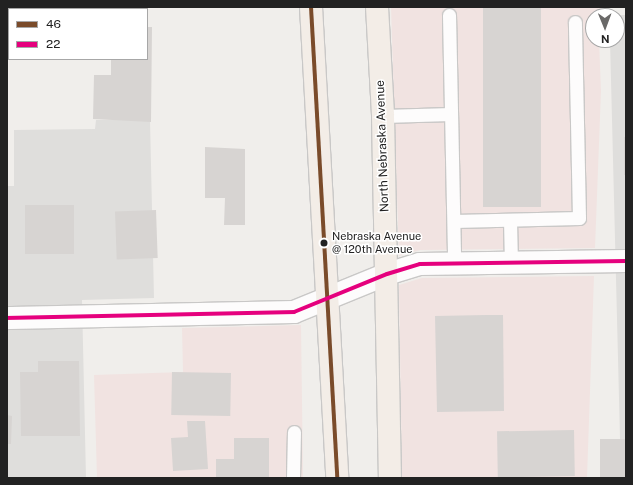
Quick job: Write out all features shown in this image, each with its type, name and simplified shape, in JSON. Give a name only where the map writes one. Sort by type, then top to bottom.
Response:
[{"type":"main road","points":[[311,7],[336,478]]},
{"type":"main road","name":"North Nebraska Avenue","points":[[377,7],[383,116],[390,478]]},
{"type":"street","points":[[7,318],[294,312],[326,302],[387,274],[420,264],[626,261]]},
{"type":"lane","points":[[449,15],[454,264]]},
{"type":"lane","points":[[454,221],[579,218],[574,22]]},
{"type":"lane","points":[[383,116],[451,114]]},
{"type":"lane","points":[[510,220],[511,263]]},
{"type":"lane","points":[[293,478],[294,432]]},
{"type":"shaded area","points":[[391,7],[602,7],[585,8],[585,48],[599,48],[601,91],[595,248],[420,250],[399,256]]},
{"type":"shaded area","points":[[626,15],[626,478],[621,478],[610,48],[625,48]]},
{"type":"shaded area","points":[[96,120],[150,120],[154,298],[82,300],[86,478],[7,478],[7,186],[14,186],[14,130],[95,129]]},
{"type":"shaded area","points":[[594,276],[587,478],[402,478],[399,285],[422,278]]},
{"type":"shaded area","points":[[301,325],[303,478],[97,478],[94,375],[183,372],[182,328]]},
{"type":"building","points":[[70,7],[116,7],[116,8]]},
{"type":"building","points":[[483,7],[541,7],[541,207],[483,207]]},
{"type":"building","points":[[148,27],[152,27],[151,122],[93,119],[94,75],[111,75],[111,60],[148,60]]},
{"type":"building","points":[[624,137],[626,137],[626,175],[624,175]]},
{"type":"building","points":[[205,147],[245,149],[245,225],[224,225],[225,198],[205,198]]},
{"type":"building","points":[[25,205],[74,205],[74,254],[25,254]]},
{"type":"building","points":[[156,210],[158,258],[117,259],[115,211]]},
{"type":"building","points":[[503,315],[504,411],[437,412],[435,316]]},
{"type":"building","points":[[38,361],[79,361],[80,436],[21,436],[20,372],[38,372]]},
{"type":"building","points":[[172,372],[231,373],[230,416],[171,415]]},
{"type":"building","points":[[7,415],[12,416],[11,444],[7,444]]},
{"type":"building","points":[[187,421],[205,421],[208,469],[173,471],[171,438],[188,437]]},
{"type":"building","points":[[574,430],[575,476],[498,477],[497,431]]},
{"type":"building","points":[[234,438],[269,438],[269,478],[216,478],[216,459],[234,459]]},
{"type":"building","points":[[600,439],[626,439],[626,478],[600,478]]},
{"type":"transit line","name":"46","points":[[311,7],[337,478]]},
{"type":"transit line","name":"22","points":[[7,318],[294,312],[387,274],[420,264],[626,261]]},
{"type":"place","name":"Nebraska Avenue @ 120th Avenue","points":[[324,243]]}]
